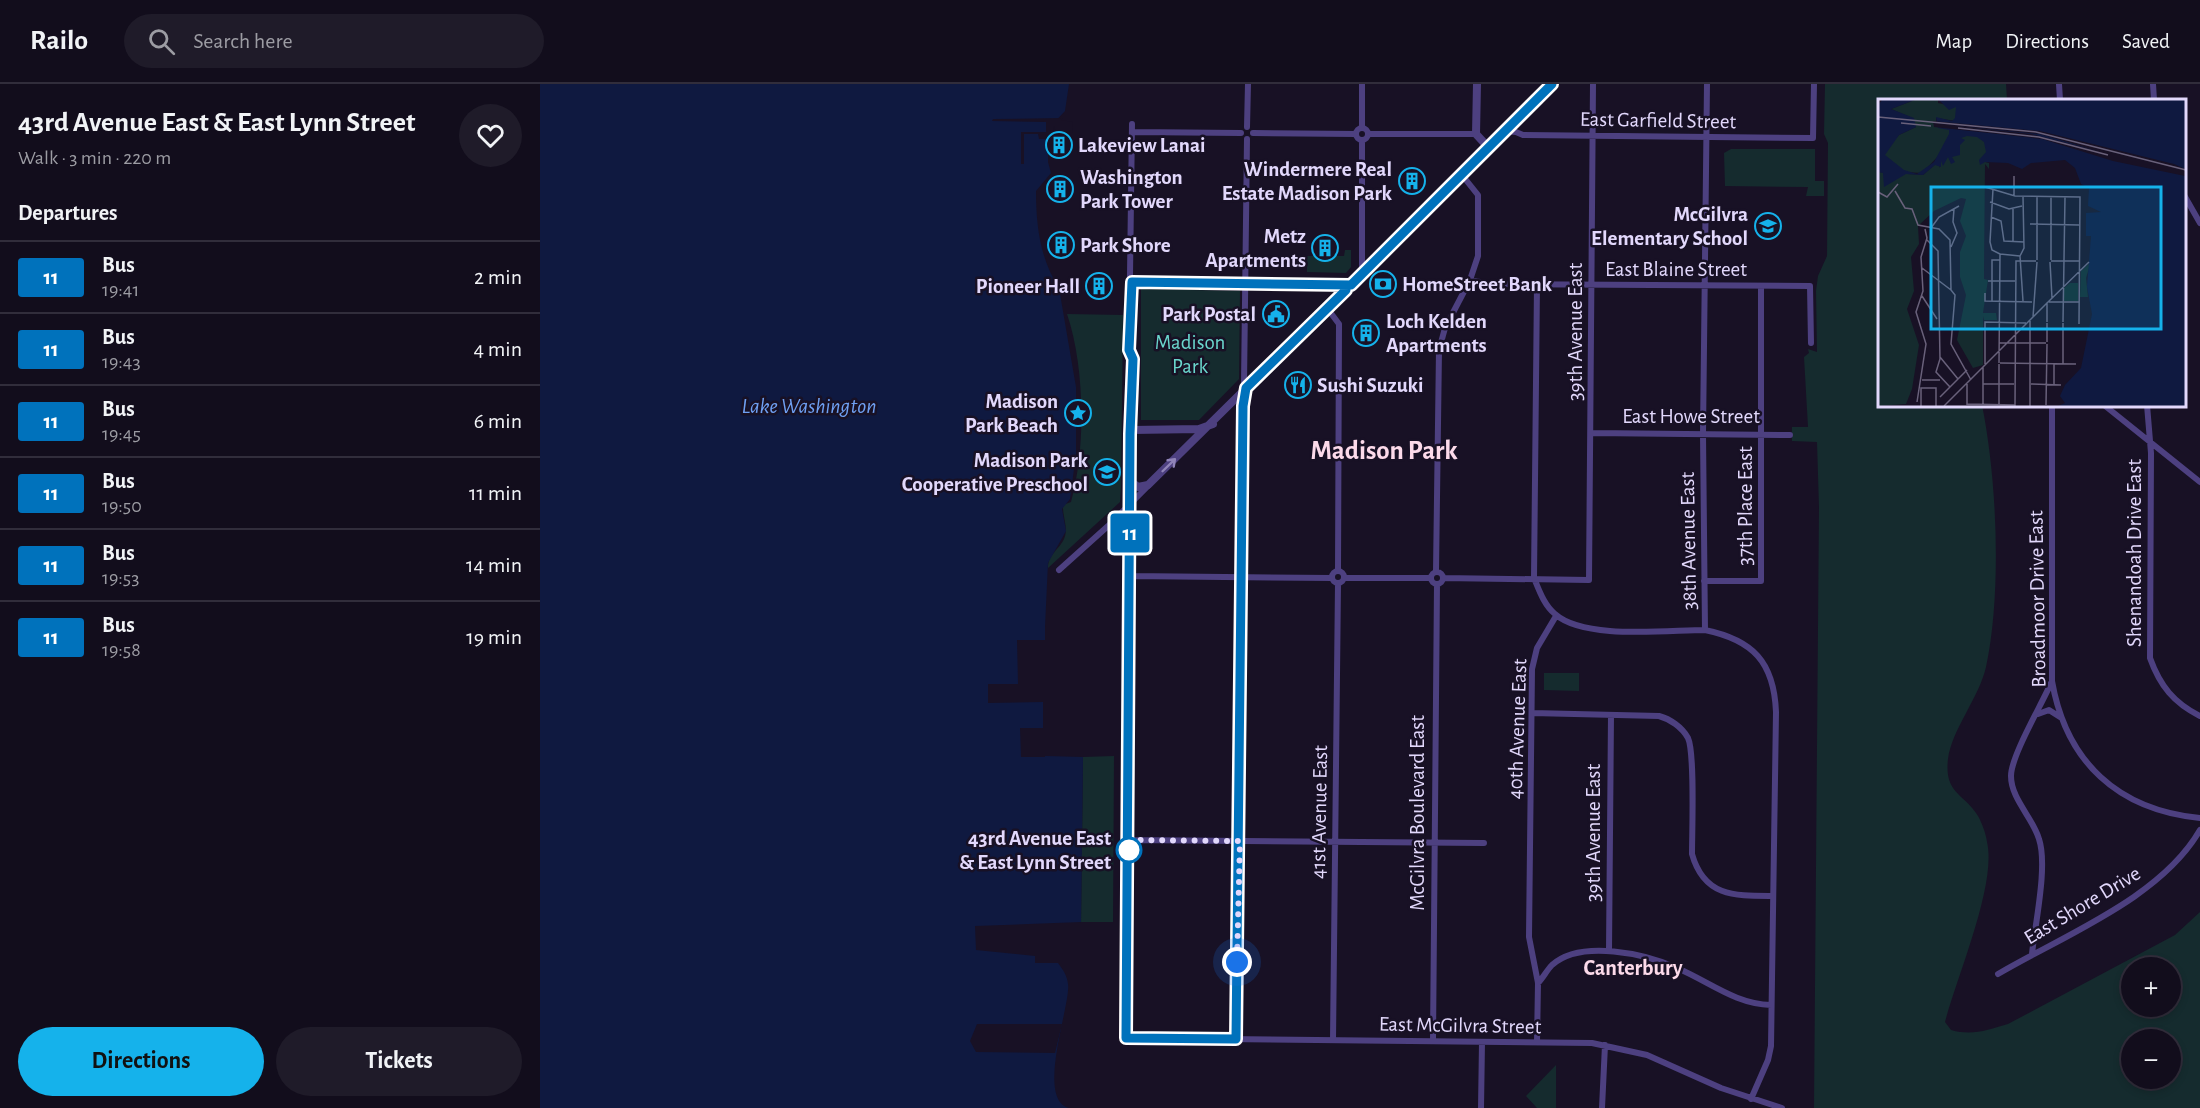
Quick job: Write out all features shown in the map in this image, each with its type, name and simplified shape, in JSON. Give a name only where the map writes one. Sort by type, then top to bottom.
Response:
[{"type":"main road","points":[[1362,274],[1552,84]]},
{"type":"street","points":[[1241,133],[1247,127],[1248,84]]},
{"type":"street","points":[[1247,127],[1253,133],[1356,134],[1362,128],[1362,84]]},
{"type":"street","points":[[1477,84],[1476,134],[1488,147]]},
{"type":"street","name":"39th Avenue East","points":[[1534,578],[1589,580],[1592,434],[1590,285],[1593,84]]},
{"type":"street","name":"38th Avenue East","points":[[1707,84],[1703,434],[1705,630],[1729,636],[1753,650],[1764,663],[1772,682],[1776,712],[1768,1060],[1750,1099]]},
{"type":"street","name":"East Garfield Street","points":[[1504,131],[1523,135],[1813,138],[1814,84]]},
{"type":"street","points":[[2059,84],[2060,99]]},
{"type":"street","points":[[2153,84],[2154,99]]},
{"type":"street","points":[[1132,124],[1132,282],[1129,350],[1133,359],[1130,481],[1129,840],[1484,843]]},
{"type":"street","points":[[1362,128],[1368,134],[1476,134]]},
{"type":"street","points":[[1132,132],[1241,133],[1247,139],[1246,388],[1243,410],[1236,1039]]},
{"type":"street","points":[[1247,139],[1253,133]]},
{"type":"street","points":[[1059,570],[1213,424],[1246,388],[1362,274],[1362,141],[1356,134]]},
{"type":"street","points":[[1362,141],[1368,134]]},
{"type":"street","points":[[1130,576],[1332,578],[1338,584],[1345,578],[1430,578],[1436,572],[1439,350],[1445,328],[1470,280],[1478,256],[1478,195],[1462,175]]},
{"type":"street","points":[[2185,197],[2200,223]]},
{"type":"street","name":"East Blaine Street","points":[[1470,280],[1489,284],[1810,286],[1811,343]]},
{"type":"street","points":[[1132,282],[1351,285]]},
{"type":"street","points":[[1537,284],[1534,578],[1545,602],[1556,616],[1579,626],[1602,630],[1705,630]]},
{"type":"street","name":"37th Place East","points":[[1704,581],[1761,581],[1761,286]]},
{"type":"street","points":[[1327,308],[1339,324],[1338,571],[1332,578]]},
{"type":"street","name":"Broadmoor Drive East","points":[[2052,406],[2052,681],[2061,717],[2084,759],[2118,792],[2152,809],[2174,816],[2200,818]]},
{"type":"street","points":[[2105,406],[2200,482]]},
{"type":"street","name":"Shenandoah Drive East","points":[[2147,406],[2150,441],[2150,658],[2157,678],[2170,696],[2200,716]]},
{"type":"street","points":[[1132,430],[1199,429],[1213,424]]},
{"type":"street","points":[[1184,429],[1190,446]]},
{"type":"street","name":"East Howe Street","points":[[1592,434],[1790,435]]},
{"type":"street","points":[[1130,481],[1138,487],[1148,485]]},
{"type":"street","points":[[1338,571],[1345,578]]},
{"type":"street","points":[[1436,572],[1443,578],[1534,578]]},
{"type":"street","points":[[1430,578],[1437,585],[1443,578]]},
{"type":"street","name":"41st Avenue East","points":[[1333,1040],[1338,584]]},
{"type":"street","name":"McGilvra Boulevard East","points":[[1433,1041],[1437,585]]},
{"type":"street","name":"40th Avenue East","points":[[1537,1042],[1538,984],[1529,937],[1532,669],[1536,648],[1556,616]]},
{"type":"street","points":[[2032,954],[2043,859],[2040,841],[2014,791],[2011,776],[2014,762],[2052,681]]},
{"type":"street","points":[[2035,718],[2041,712],[2049,710],[2061,717]]},
{"type":"street","points":[[1532,713],[1659,716],[1674,723],[1682,730],[1690,747],[1692,854],[1695,866],[1713,887],[1722,893],[1737,897],[1772,897]]},
{"type":"street","name":"39th Avenue East","points":[[1609,951],[1611,715]]},
{"type":"street","name":"East Shore Drive","points":[[1998,974],[2144,892],[2194,841],[2200,830]]},
{"type":"street","name":"East McGilvra Street","points":[[1129,840],[1126,1038],[1482,1041],[1605,1045],[1661,1060],[1750,1099],[1782,1108]]},
{"type":"street","points":[[1538,984],[1552,964],[1567,956],[1609,951],[1660,961],[1740,1001],[1771,1005]]},
{"type":"street","points":[[1481,1108],[1482,1041]]},
{"type":"street","points":[[1602,1108],[1605,1045]]},
{"type":"green space","points":[[1825,84],[2006,84],[2007,99],[1878,99],[1878,406],[1982,406],[1994,501],[1996,571],[1991,638],[1986,667],[1983,679],[1950,748],[1948,759],[1949,779],[1952,786],[1973,808],[1981,822],[1985,832],[1989,860],[1981,905],[1945,1022],[1951,1030],[1959,1032],[1980,1032],[2008,1024],[2121,964],[2121,1017],[2181,1017],[2181,957],[2134,957],[2175,935],[2200,912],[2200,1108],[1814,1108],[1819,507],[1817,442],[1792,441],[1792,427],[1808,427],[1804,357],[1809,353],[1808,349],[1817,352],[1816,291],[1818,276],[1827,256],[1828,143],[1824,134]]},
{"type":"green space","points":[[1731,149],[1815,149],[1815,181],[1824,181],[1824,196],[1806,196],[1808,187],[1725,186],[1724,153]]},
{"type":"green space","points":[[1345,250],[1351,250],[1351,267],[1346,273],[1307,272],[1307,256],[1344,256]]},
{"type":"green space","name":"Madison Park","points":[[1141,289],[1240,291],[1239,379],[1199,420],[1141,420]]},
{"type":"green space","name":"Madison Park","points":[[1067,314],[1123,315],[1120,502],[1048,568],[1050,559],[1065,535],[1063,505],[1071,502],[1076,481],[1081,433],[1080,383],[1073,335]]},
{"type":"green space","points":[[1544,673],[1579,673],[1579,691],[1544,690]]},
{"type":"green space","points":[[1114,756],[1113,922],[1081,922],[1083,757]]},
{"type":"green space","points":[[1556,1065],[1556,1108],[1537,1108],[1526,1096]]},
{"type":"water","name":"Lake Washington","points":[[540,84],[1069,84],[1065,111],[1048,129],[1048,162],[1051,173],[1036,191],[1040,241],[1047,265],[1059,288],[1076,387],[1076,454],[1070,499],[1062,509],[1066,531],[1048,563],[1045,627],[1045,756],[1083,757],[1081,922],[975,926],[976,950],[1035,956],[1035,963],[1058,963],[1067,978],[1068,995],[1057,1050],[1055,1088],[1059,1101],[1069,1108],[540,1108]]},
{"type":"pier","points":[[1063,118],[1061,120],[1073,122],[1072,133],[1056,133],[1054,126],[1051,139],[1039,139],[1038,134],[1024,134],[1024,164],[1021,164],[1021,132],[1046,132],[1046,122],[992,121],[993,119]]},
{"type":"pier","points":[[1017,640],[1045,640],[1045,757],[1021,757],[1020,728],[1043,728],[1043,702],[988,703],[988,684],[1018,684]]},
{"type":"pier","points":[[977,1024],[1062,1024],[1055,1053],[976,1052],[970,1041]]},
{"type":"bus line","name":"11","points":[[1346,290],[1246,388],[1243,406],[1236,1039],[1126,1038],[1130,434],[1132,430],[1133,359],[1129,350],[1132,282],[1351,285],[1552,84]]},
{"type":"place","name":"Lakeview Lanai","points":[[1059,145]]},
{"type":"place","name":"Windermere Real Estate Madison Park","points":[[1412,181]]},
{"type":"place","name":"Washington Park Tower","points":[[1060,189]]},
{"type":"place","name":"McGilvra Elementary School","points":[[1768,226]]},
{"type":"place","name":"Park Shore","points":[[1061,245]]},
{"type":"place","name":"Metz Apartments","points":[[1325,248]]},
{"type":"place","name":"HomeStreet Bank","points":[[1383,284]]},
{"type":"place","name":"Pioneer Hall","points":[[1099,286]]},
{"type":"place","name":"Park Postal","points":[[1276,314]]},
{"type":"place","name":"Loch Kelden Apartments","points":[[1366,333]]},
{"type":"place","name":"Sushi Suzuki","points":[[1298,385]]},
{"type":"place","name":"Madison Park Beach","points":[[1078,413]]},
{"type":"place","name":"Madison Park Cooperative Preschool","points":[[1107,472]]},
{"type":"place","name":"43rd Avenue East & East Lynn Street","points":[[1129,850]]},
{"type":"district","name":"Madison Park","points":[[1384,450]]},
{"type":"district","name":"Canterbury","points":[[1633,967]]},
{"type":"route","points":[[1129,850],[1129,840],[1240,841],[1237,962]]}]
